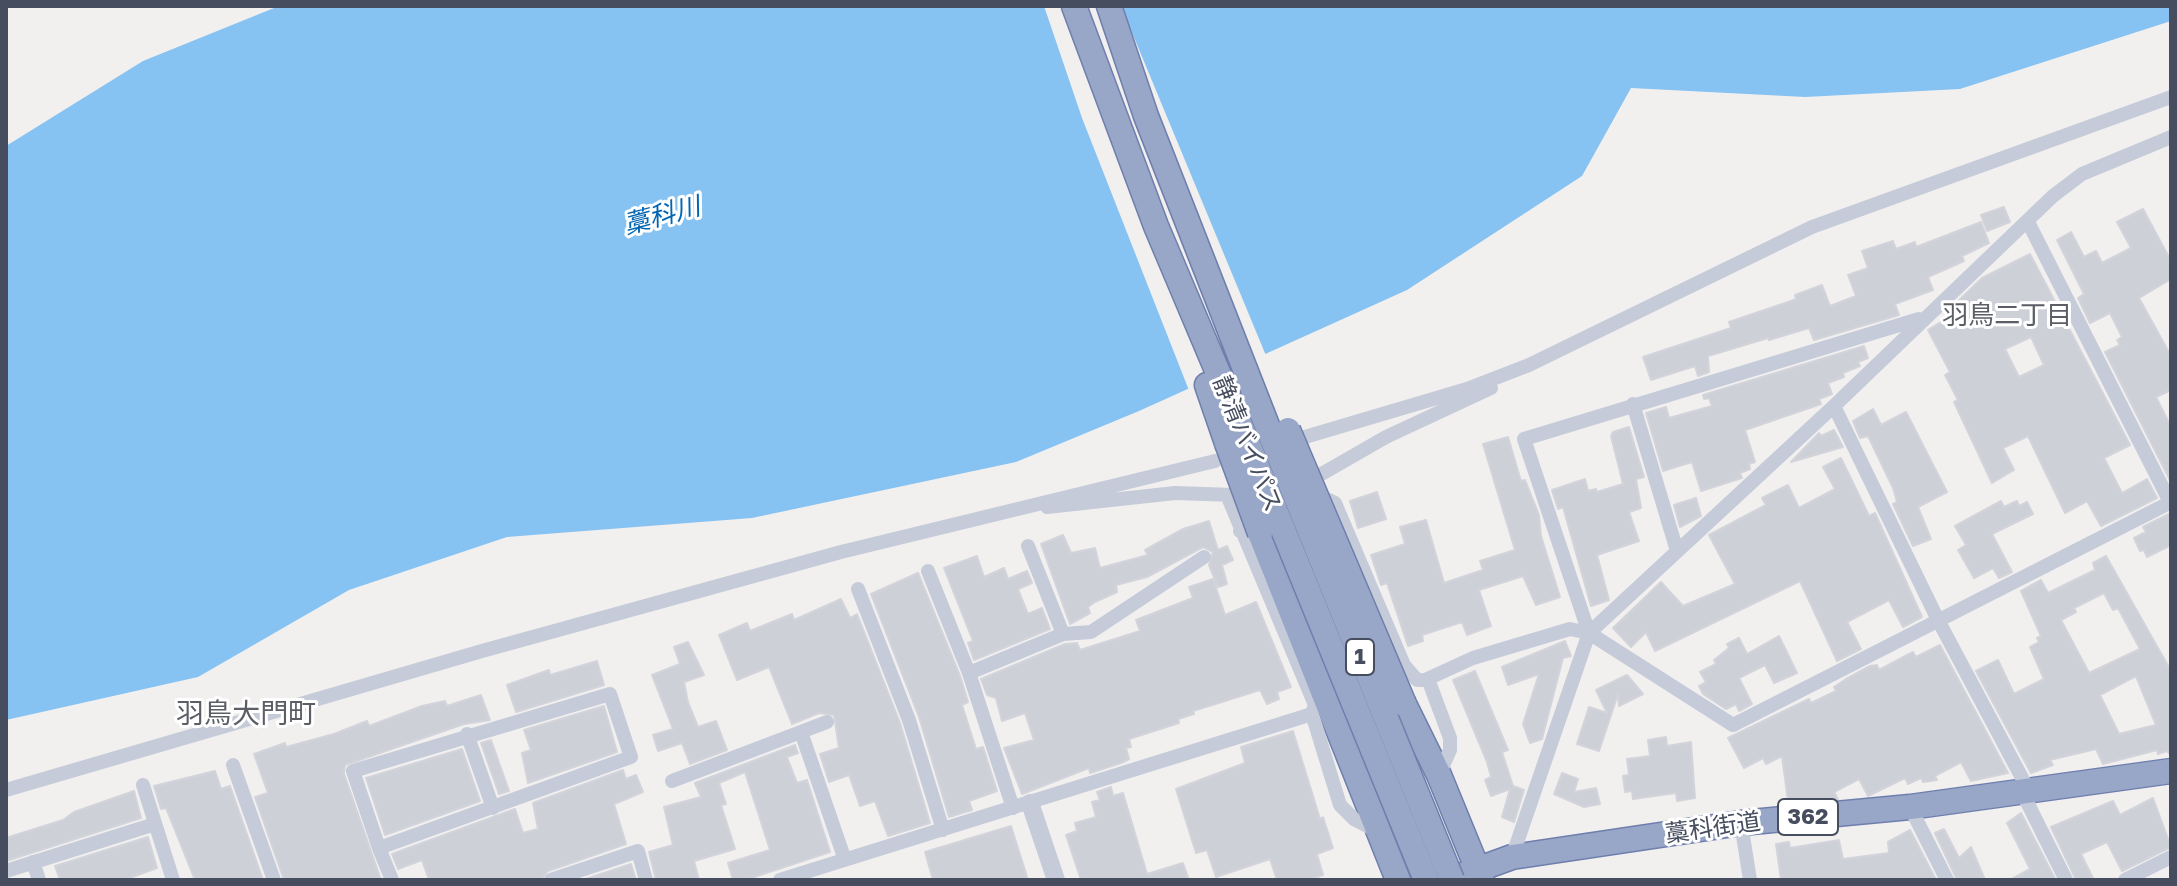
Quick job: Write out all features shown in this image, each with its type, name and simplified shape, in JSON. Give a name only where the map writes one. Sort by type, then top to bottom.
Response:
[{"type":"highway","name":"静清バイパス","points":[[1074,6],[1156,226],[1426,880]]},
{"type":"highway","name":"静清バイパス","points":[[1109,6],[1146,116],[1450,880]]},
{"type":"highway","name":"1","points":[[1189,222],[1301,458],[1404,704],[1439,775],[1481,874]]},
{"type":"highway","name":"1","points":[[1156,226],[1227,443],[1398,880]]},
{"type":"highway","name":"藁科街道","points":[[1450,880],[1481,874],[1512,857],[1741,823],[1910,807],[2171,771]]},
{"type":"street","points":[[1288,442],[1467,389],[1529,365],[1812,227],[2171,97]]},
{"type":"street","points":[[1512,857],[1589,633],[1834,406],[2053,196],[2082,174],[2171,137]]},
{"type":"street","points":[[1240,531],[1329,500],[1335,503],[1404,665],[1417,680],[1428,679],[1473,658],[1570,629],[1589,633],[1733,725],[2170,502],[2028,222]]},
{"type":"street","points":[[1589,633],[1524,439],[1923,318]]},
{"type":"street","points":[[1318,476],[1386,437],[1494,387],[1529,365]]},
{"type":"street","points":[[1633,404],[1677,551]]},
{"type":"street","points":[[1834,406],[1938,620],[2026,791],[2066,880]]},
{"type":"street","points":[[6,790],[482,651],[1011,509],[1215,461]]},
{"type":"street","points":[[1011,509],[1175,493],[1231,495],[1240,531],[1315,705],[1312,714],[1340,805],[1354,819],[1377,831]]},
{"type":"street","points":[[1028,546],[1063,634]]},
{"type":"street","points":[[969,673],[1063,634],[1091,632],[1204,557]]},
{"type":"street","points":[[928,571],[1022,805],[1056,880]]},
{"type":"street","points":[[858,589],[909,720],[943,830]]},
{"type":"street","points":[[1428,679],[1450,738],[1450,750],[1439,775]]},
{"type":"street","points":[[379,848],[631,757],[610,694],[467,734],[353,771],[379,848],[392,880]]},
{"type":"street","points":[[780,880],[1312,714]]},
{"type":"street","points":[[672,781],[827,722]]},
{"type":"street","points":[[801,732],[845,860]]},
{"type":"street","points":[[467,734],[493,808]]},
{"type":"street","points":[[233,765],[274,880]]},
{"type":"street","points":[[143,785],[173,880]]},
{"type":"street","points":[[1910,807],[1947,880]]},
{"type":"street","points":[[1741,823],[1750,880]]},
{"type":"street","points":[[6,871],[155,824]]},
{"type":"street","points":[[551,880],[638,851],[646,880]]},
{"type":"street","points":[[2125,880],[2171,857]]},
{"type":"street","points":[[33,862],[39,880]]},
{"type":"water","name":"藁科川","points":[[279,6],[2171,6],[2171,21],[1960,89],[1805,97],[1631,88],[1582,176],[1407,290],[1139,411],[1016,462],[752,518],[507,537],[349,590],[198,677],[6,720],[6,146],[143,61]]},
{"type":"pier","points":[[1044,6],[1121,6],[1267,358],[1190,393],[1082,118]]},
{"type":"building","points":[[2004,207],[2010,222],[1987,231],[1981,215]]},
{"type":"building","points":[[2143,209],[2171,261],[2171,279],[2139,298],[2171,356],[2171,390],[2156,397],[2171,427],[2171,482],[2105,352],[2120,345],[2117,340],[2122,337],[2110,313],[2090,323],[2078,298],[2084,294],[2057,240],[2071,232],[2084,257],[2096,251],[2102,263],[2131,248],[2117,222]]},
{"type":"building","points":[[1981,222],[1989,243],[1962,256],[1964,261],[1928,277],[1933,290],[1895,304],[1899,315],[1814,340],[1809,328],[1768,338],[1708,356],[1709,372],[1698,376],[1695,366],[1651,380],[1643,357],[1731,328],[1729,322],[1796,299],[1795,295],[1822,285],[1830,306],[1856,296],[1848,275],[1868,268],[1862,251],[1893,241],[1896,249],[1915,242],[1916,247]]},
{"type":"building","points":[[2030,254],[2130,445],[2104,458],[2122,493],[2147,479],[2157,498],[2101,526],[2087,501],[2065,513],[2028,436],[2003,448],[2014,470],[1992,483],[1954,402],[1958,400],[1945,375],[1950,372],[1928,330],[1952,315],[1951,308],[1982,278]],"holes":[[[2031,337],[2044,365],[2019,377],[2005,349]]]},
{"type":"building","points":[[1864,346],[1868,358],[1858,362],[1860,366],[1843,373],[1844,377],[1828,383],[1832,394],[1819,399],[1821,404],[1745,430],[1755,462],[1749,464],[1750,469],[1740,473],[1742,478],[1701,491],[1692,462],[1663,471],[1646,413],[1666,407],[1669,418],[1712,406],[1709,398],[1704,399],[1703,395]]},
{"type":"building","points":[[1873,409],[1881,425],[1906,412],[1947,492],[1918,507],[1931,539],[1913,546],[1893,504],[1897,502],[1893,488],[1868,436],[1860,438],[1853,421]]},
{"type":"building","points":[[1629,427],[1644,477],[1636,479],[1641,508],[1629,512],[1639,541],[1597,555],[1609,600],[1591,606],[1563,507],[1558,509],[1552,490],[1585,479],[1588,491],[1596,489],[1597,492],[1623,484],[1611,436],[1613,432]]},
{"type":"building","points":[[1834,430],[1843,447],[1791,462],[1819,433],[1821,436]]},
{"type":"building","points":[[1508,437],[1521,481],[1525,480],[1539,515],[1541,536],[1560,597],[1536,605],[1523,576],[1479,590],[1491,626],[1467,635],[1462,622],[1422,635],[1423,641],[1408,646],[1387,583],[1381,585],[1371,555],[1405,544],[1400,527],[1426,520],[1444,583],[1483,570],[1480,561],[1515,550],[1483,444]]},
{"type":"building","points":[[1841,458],[1869,516],[1875,513],[1922,617],[1903,627],[1889,600],[1847,622],[1861,649],[1837,661],[1800,581],[1655,651],[1646,632],[1631,647],[1613,628],[1661,582],[1683,606],[1735,584],[1709,535],[1766,505],[1762,498],[1788,485],[1799,508],[1835,489],[1823,467]]},
{"type":"building","points":[[1377,492],[1386,519],[1358,528],[1350,501]]},
{"type":"building","points":[[1696,498],[1701,516],[1680,527],[1674,505]]},
{"type":"building","points":[[2001,501],[2004,507],[2017,501],[2019,506],[2027,502],[2033,514],[1992,534],[2012,572],[1999,578],[1993,568],[1974,578],[1958,550],[1966,545],[1955,526]]},
{"type":"building","points":[[2171,513],[2171,545],[2147,557],[2134,538],[2146,532],[2143,527]]},
{"type":"building","points":[[1209,521],[1218,550],[1227,546],[1233,560],[1222,565],[1227,584],[1218,587],[1209,565],[1213,552],[1203,547],[1147,577],[1116,585],[1117,592],[1095,602],[1088,607],[1090,613],[1070,624],[1041,544],[1063,535],[1071,553],[1095,548],[1100,568],[1148,555],[1145,550],[1183,529]]},
{"type":"building","points":[[977,556],[984,577],[1004,568],[1008,579],[1027,571],[1032,583],[1018,589],[1028,614],[1042,608],[1050,629],[974,660],[968,643],[973,641],[944,568]]},
{"type":"building","points":[[2106,556],[2171,671],[2171,756],[2167,751],[2158,754],[2157,750],[2103,764],[2096,749],[2050,760],[2053,765],[2031,773],[1976,671],[1998,660],[2014,694],[2044,679],[2030,647],[2039,642],[2037,638],[2041,636],[2021,591],[2041,580],[2048,593],[2095,570],[2093,563]],"holes":[[[2104,593],[2113,610],[2118,608],[2140,649],[2089,673],[2061,620],[2076,612],[2074,608]],[[2136,676],[2156,725],[2119,734],[2100,695]]]},
{"type":"building","points":[[918,573],[960,676],[968,702],[962,705],[976,749],[983,747],[997,791],[969,801],[972,810],[949,817],[919,717],[871,594]]},
{"type":"building","points":[[1213,579],[1225,615],[1256,602],[1291,687],[1277,692],[1279,699],[1267,704],[1260,690],[1193,711],[1194,714],[1178,719],[1179,723],[1129,739],[1131,747],[1126,748],[1129,759],[1121,763],[1090,773],[1089,768],[1022,794],[1004,748],[1034,740],[1025,713],[1002,721],[996,698],[987,695],[981,679],[1065,644],[1077,643],[1080,650],[1140,631],[1136,620],[1193,598],[1189,587]]},
{"type":"building","points":[[841,599],[850,618],[857,614],[900,723],[930,823],[888,836],[875,801],[860,806],[849,775],[829,782],[820,754],[839,748],[834,715],[819,713],[792,724],[769,667],[737,680],[719,635],[747,623],[750,631],[792,614],[794,620]]},
{"type":"building","points":[[1779,636],[1797,673],[1774,683],[1765,665],[1739,678],[1752,704],[1739,711],[1736,704],[1726,709],[1703,694],[1699,686],[1706,682],[1700,672],[1716,664],[1714,660],[1729,648],[1727,644],[1739,638],[1747,654]]},
{"type":"building","points":[[1565,641],[1571,656],[1563,658],[1542,739],[1530,743],[1523,724],[1539,674],[1508,685],[1502,667]]},
{"type":"building","points":[[688,642],[704,675],[684,682],[688,702],[698,727],[716,721],[727,750],[690,764],[682,743],[658,751],[653,735],[673,729],[652,675],[680,664],[674,647]]},
{"type":"building","points":[[1940,645],[2008,773],[1971,781],[1961,762],[1935,776],[1937,780],[1923,782],[1921,778],[1908,784],[1905,778],[1868,796],[1859,779],[1834,792],[1838,799],[1792,803],[1788,801],[1782,756],[1766,764],[1763,758],[1744,768],[1728,738],[1809,699],[1811,703],[1836,691],[1834,687],[1870,666],[1877,665],[1879,670],[1913,652],[1916,657]]},
{"type":"building","points":[[597,661],[604,685],[516,712],[507,685],[549,670],[550,675]]},
{"type":"building","points":[[1475,671],[1508,750],[1502,752],[1513,786],[1524,790],[1514,822],[1502,817],[1510,789],[1491,796],[1485,780],[1491,777],[1487,762],[1453,680]]},
{"type":"building","points":[[1627,675],[1643,694],[1619,706],[1618,694],[1599,751],[1577,744],[1589,707],[1607,713],[1596,690]]},
{"type":"building","points":[[481,695],[490,720],[464,724],[345,765],[344,774],[381,880],[284,880],[255,797],[268,793],[254,754],[285,743],[286,747],[334,734],[367,721],[369,726],[422,706],[445,701],[447,706]]},
{"type":"building","points":[[604,706],[617,752],[528,783],[522,753],[531,750],[524,730]]},
{"type":"building","points":[[1293,731],[1320,819],[1323,817],[1333,848],[1317,854],[1323,875],[1307,880],[1277,880],[1270,859],[1216,877],[1207,850],[1196,853],[1176,789],[1245,763],[1241,747]]},
{"type":"building","points":[[1666,737],[1667,746],[1691,742],[1695,798],[1677,801],[1676,793],[1633,799],[1632,791],[1625,792],[1623,776],[1629,775],[1627,759],[1650,756],[1648,740]]},
{"type":"building","points":[[491,740],[509,791],[499,794],[481,743]]},
{"type":"building","points":[[795,745],[798,753],[787,757],[797,783],[807,780],[830,852],[745,880],[733,880],[728,863],[770,850],[745,772],[719,783],[726,804],[721,805],[735,849],[694,861],[699,880],[656,880],[649,852],[673,845],[664,807],[701,797],[695,783]]},
{"type":"building","points":[[462,749],[480,801],[385,835],[366,778]]},
{"type":"building","points":[[623,770],[626,779],[636,775],[643,792],[614,804],[626,844],[548,871],[541,880],[429,880],[422,860],[398,869],[392,854],[515,809],[523,833],[538,829],[533,803]]},
{"type":"building","points":[[215,771],[221,789],[230,786],[263,880],[195,880],[166,808],[161,809],[154,786]]},
{"type":"building","points":[[1562,773],[1578,779],[1574,792],[1596,788],[1600,804],[1584,807],[1554,794]]},
{"type":"building","points":[[1111,787],[1113,796],[1123,793],[1147,874],[1183,863],[1189,880],[1081,880],[1066,835],[1077,831],[1075,823],[1096,817],[1092,802],[1100,800],[1097,792]]},
{"type":"building","points":[[134,791],[141,818],[6,861],[6,838],[63,820],[74,812]]},
{"type":"building","points":[[2153,798],[2171,847],[2122,871],[2107,842],[2081,854],[2094,880],[2076,880],[2051,827],[2113,801],[2120,815]]},
{"type":"building","points":[[2021,813],[2054,880],[2010,880],[2030,869],[2007,823]]},
{"type":"building","points":[[1011,826],[1028,880],[933,880],[925,852]]},
{"type":"building","points":[[1944,829],[1959,858],[1971,847],[1985,880],[1957,880],[1935,833]]},
{"type":"building","points":[[1910,830],[1936,880],[1781,880],[1776,844],[1789,842],[1790,848],[1839,840],[1843,859],[1889,853],[1888,842]]},
{"type":"building","points":[[148,837],[157,868],[124,880],[60,880],[55,866]]},
{"type":"building","points":[[631,864],[636,880],[583,880]]},
{"type":"district","name":"羽鳥二丁目","points":[[2007,316]]},
{"type":"district","name":"羽鳥大門町","points":[[246,714]]}]
